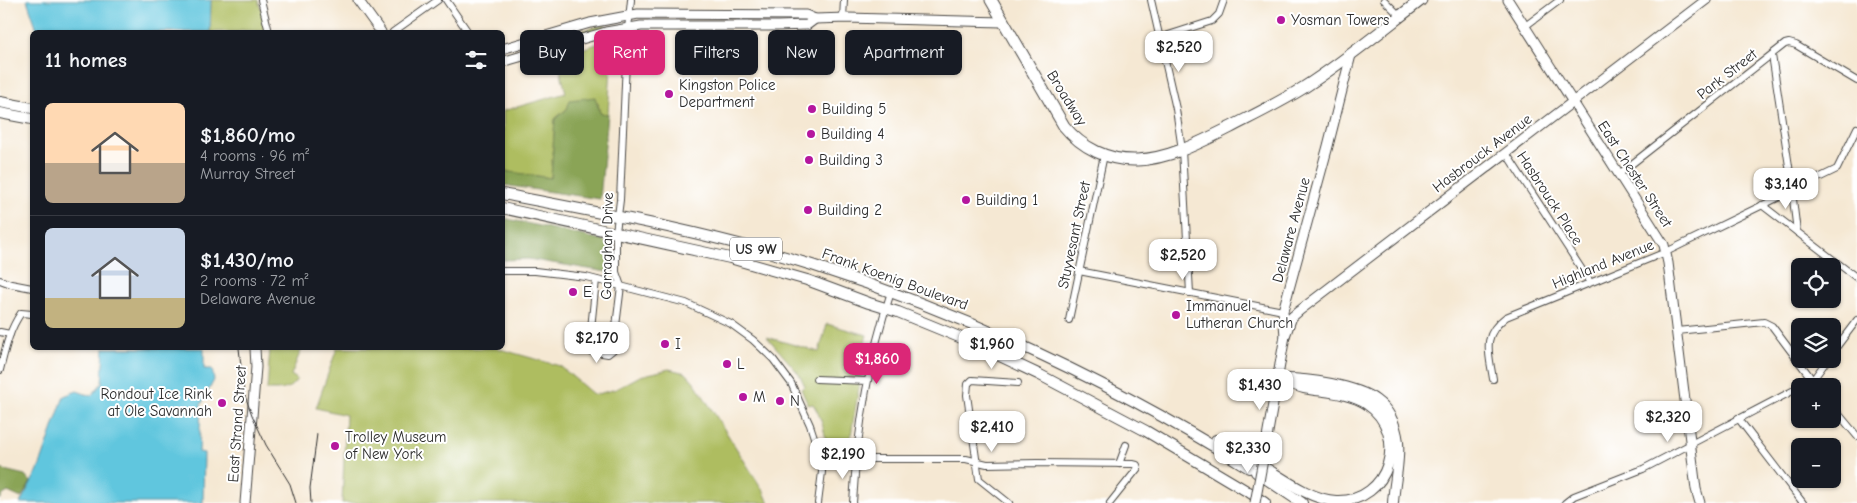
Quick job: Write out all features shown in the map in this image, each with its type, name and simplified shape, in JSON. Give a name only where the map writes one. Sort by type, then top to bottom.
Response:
[{"type":"highway","name":"Broadway","points":[[990,0],[1064,126],[1072,136],[1085,146],[1104,155],[1138,160],[1182,150],[1276,104],[1351,55],[1421,0]]},
{"type":"main road","points":[[358,0],[380,30]]},
{"type":"main road","name":"East Chester Street","points":[[1508,0],[1656,230],[1666,252],[1696,488],[1700,503]]},
{"type":"main road","name":"Hasbrouck Avenue","points":[[1285,336],[1292,317],[1298,311],[1706,0]]},
{"type":"main road","points":[[505,48],[590,23],[630,15],[806,15],[815,20]]},
{"type":"main road","points":[[505,61],[628,27],[807,25],[815,20],[843,18],[1002,22]]},
{"type":"main road","name":"Delaware Avenue","points":[[1250,496],[1264,449],[1279,379],[1285,336],[1283,311],[1351,55]]},
{"type":"main road","points":[[0,102],[30,108]]},
{"type":"main road","points":[[0,113],[30,119]]},
{"type":"main road","name":"Frank Koenig Boulevard","points":[[505,195],[695,233],[772,253],[891,292],[971,323],[1049,358],[1253,466],[1302,503]]},
{"type":"main road","name":"Frank Koenig Boulevard","points":[[505,209],[694,248],[807,280],[898,312],[964,339],[1040,375],[1146,431],[1235,484],[1250,496]]},
{"type":"main road","name":"East Strand Street","points":[[245,503],[256,367],[255,350]]},
{"type":"main road","points":[[1253,466],[1319,497],[1343,501],[1352,500],[1369,491],[1382,478],[1389,461],[1390,444],[1387,429],[1378,414],[1368,405],[1356,398],[1301,388],[1279,379]]},
{"type":"main road","points":[[1279,379],[1303,379],[1351,388],[1367,394],[1379,404],[1394,426],[1398,444],[1393,503]]},
{"type":"main road","points":[[1250,496],[1265,503]]},
{"type":"street","points":[[261,0],[268,30]]},
{"type":"street","points":[[396,30],[438,0]]},
{"type":"street","points":[[446,0],[467,30]]},
{"type":"street","name":"Garraghan Drive","points":[[596,280],[589,348],[593,353],[608,354],[613,350],[621,286],[616,272],[616,232],[620,200],[628,27],[631,0]]},
{"type":"street","points":[[843,18],[844,0]]},
{"type":"street","points":[[1151,0],[1176,109],[1182,150],[1190,293]]},
{"type":"street","points":[[1160,38],[1212,21],[1219,14],[1224,0]]},
{"type":"street","points":[[1384,0],[1400,16]]},
{"type":"street","points":[[1524,27],[1560,0]]},
{"type":"street","name":"Park Street","points":[[1619,174],[1785,44],[1796,45],[1857,81]]},
{"type":"street","points":[[1772,55],[1797,232]]},
{"type":"street","name":"Highland Avenue","points":[[1493,379],[1488,341],[1490,333],[1506,318],[1666,252],[1837,169],[1857,128]]},
{"type":"street","name":"Hasbrouck Place","points":[[1506,153],[1590,282]]},
{"type":"street","name":"Stuyvesant Street","points":[[1069,320],[1104,155]]},
{"type":"street","points":[[1762,205],[1857,278]]},
{"type":"street","points":[[505,271],[535,271],[586,277],[686,303],[730,324],[753,340],[773,359],[791,383],[810,425],[821,459],[822,472],[818,503]]},
{"type":"street","points":[[1079,271],[1283,311]]},
{"type":"street","points":[[0,280],[30,288]]},
{"type":"street","points":[[853,503],[860,421],[867,381],[891,292]]},
{"type":"street","points":[[0,370],[10,334],[21,312],[30,314]]},
{"type":"street","points":[[1841,341],[1857,320]]},
{"type":"street","points":[[1677,331],[1764,322],[1772,326],[1810,378]]},
{"type":"street","points":[[0,332],[10,334]]},
{"type":"street","points":[[816,379],[867,381]]},
{"type":"street","points":[[1009,503],[979,479],[967,395],[969,382],[979,380],[1018,383]]},
{"type":"street","points":[[1565,503],[1574,496],[1643,469],[1791,391]]},
{"type":"street","points":[[1841,417],[1857,436]]},
{"type":"street","points":[[1738,418],[1803,503]]},
{"type":"street","points":[[1119,464],[1126,445]]},
{"type":"street","points":[[821,459],[966,459],[987,464],[1137,465],[1138,468],[1110,503]]},
{"type":"green space","points":[[211,0],[258,0],[268,30],[240,30],[210,30]]},
{"type":"green space","points":[[605,24],[606,28],[584,34],[584,30]]},
{"type":"green space","points":[[594,45],[594,75],[611,75],[608,114],[600,114],[598,103],[567,109],[555,119],[551,178],[505,171],[505,110],[566,93],[562,75],[584,75],[584,48]]},
{"type":"green space","points":[[520,49],[520,53],[505,57],[505,53]]},
{"type":"green space","points":[[595,97],[600,113],[608,114],[600,199],[505,185],[505,171],[551,178],[555,119],[567,109],[570,100]]},
{"type":"green space","points":[[505,218],[603,240],[608,246],[610,269],[607,272],[528,259],[505,260]]},
{"type":"green space","points":[[827,324],[867,335],[858,370],[862,371],[849,450],[825,454],[822,449],[827,447],[822,424],[813,404],[808,405],[801,389],[805,386],[799,374],[767,337],[819,352]]},
{"type":"green space","points":[[270,350],[301,350],[291,375],[297,379],[294,383],[288,388],[267,390]]},
{"type":"green space","points":[[336,350],[503,350],[560,366],[594,395],[616,389],[640,376],[669,369],[686,373],[695,383],[764,492],[769,503],[342,503],[346,415],[316,408]]},
{"type":"green space","points":[[0,469],[25,475],[31,482],[21,498],[8,492],[0,500]]},
{"type":"water","points":[[27,0],[211,0],[210,30],[37,30]]},
{"type":"water","points":[[104,350],[204,350],[204,369],[212,369],[214,380],[201,405],[199,452],[204,453],[203,503],[20,503],[39,468],[64,396],[77,391],[91,396],[102,383]]},
{"type":"tram line","points":[[239,350],[244,393],[252,415],[266,445],[290,484],[296,503]]},
{"type":"tram line","points":[[311,503],[310,488],[317,434]]},
{"type":"place","name":"Yosman Towers","points":[[1281,20]]},
{"type":"place","name":"Kingston Police Department","points":[[669,94]]},
{"type":"place","name":"Building 5","points":[[812,109]]},
{"type":"place","name":"Building 4","points":[[811,134]]},
{"type":"place","name":"Building 3","points":[[809,160]]},
{"type":"place","name":"Building 1","points":[[966,200]]},
{"type":"place","name":"Building 2","points":[[808,210]]},
{"type":"place","name":"E","points":[[573,292]]},
{"type":"place","name":"Immanuel Lutheran Church","points":[[1176,315]]},
{"type":"place","name":"I","points":[[665,344]]},
{"type":"place","name":"L","points":[[727,364]]},
{"type":"place","name":"M","points":[[743,397]]},
{"type":"place","name":"N","points":[[780,401]]},
{"type":"place","name":"Rondout Ice Rink at Ole Savannah","points":[[222,403]]},
{"type":"place","name":"Trolley Museum of New York","points":[[335,446]]}]
